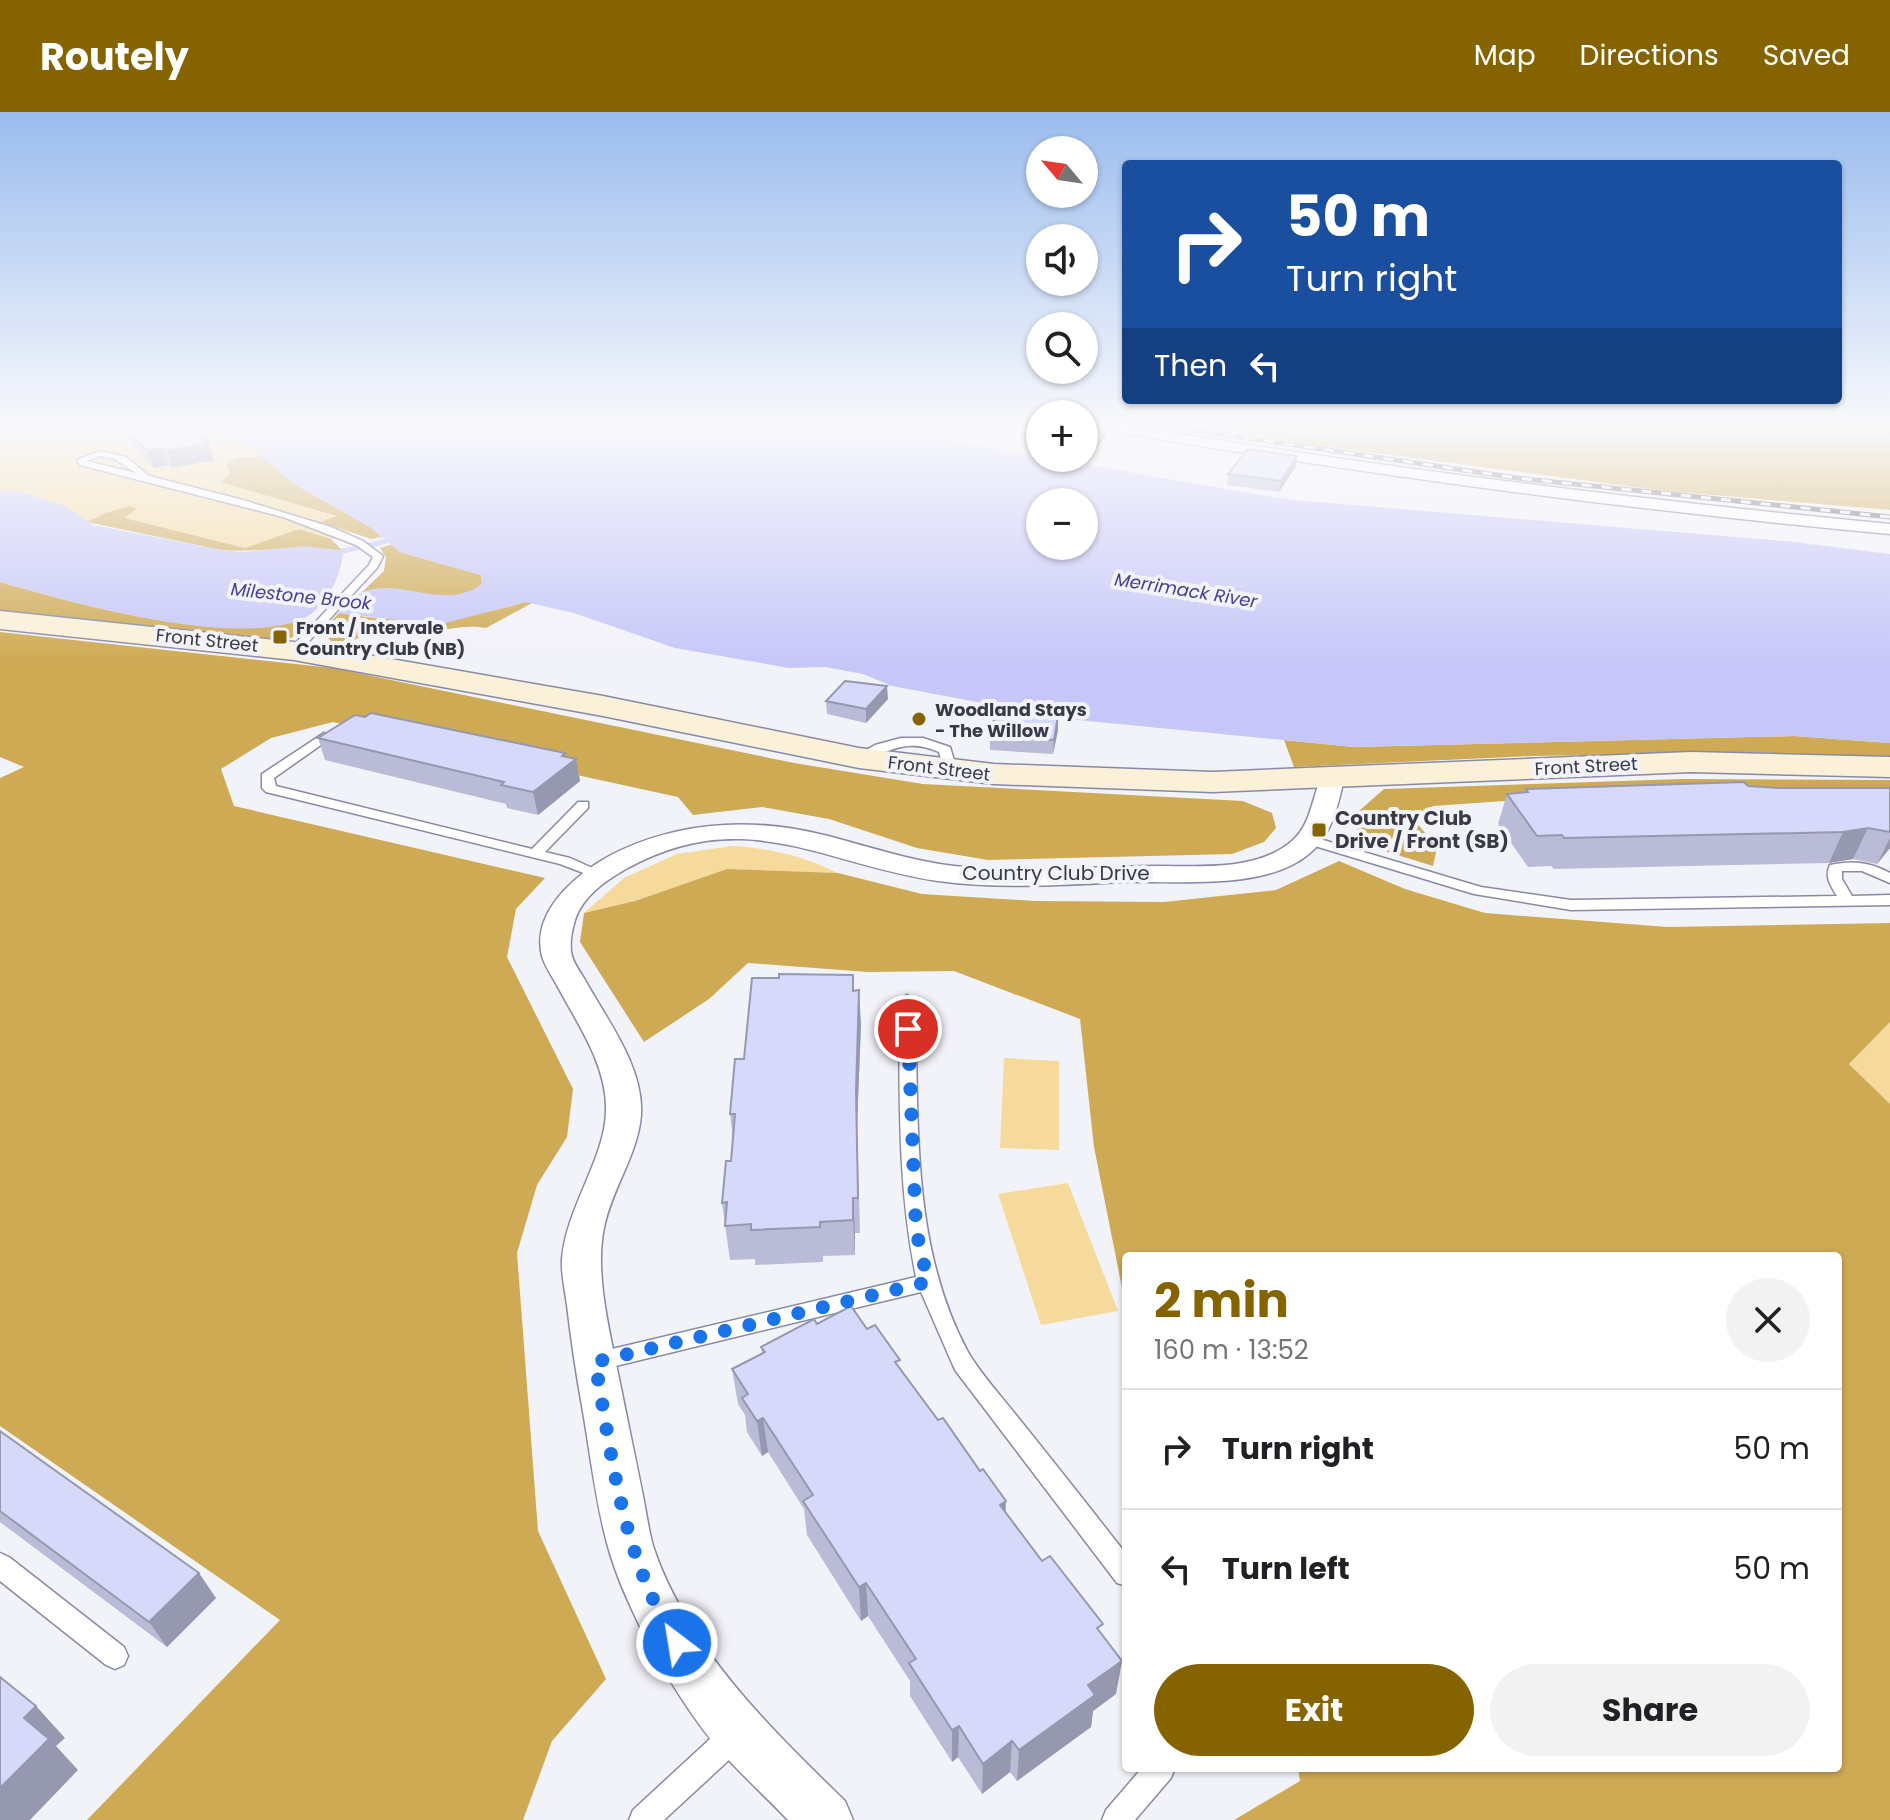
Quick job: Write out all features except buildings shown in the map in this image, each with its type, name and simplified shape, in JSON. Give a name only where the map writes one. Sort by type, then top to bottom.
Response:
[{"type":"main road","name":"Front Street","points":[[0,620],[294,651],[574,701],[859,758],[950,770],[1105,780],[1332,779],[1691,762],[1890,767]]},
{"type":"street","points":[[1638,503],[1890,529]]},
{"type":"street","points":[[1310,840],[1322,819],[1332,779]]},
{"type":"street","name":"Country Club Drive","points":[[826,1820],[738,1732],[660,1617],[630,1545],[595,1362],[581,1264],[583,1239],[618,1140],[624,1113],[621,1087],[612,1058],[557,956],[555,938],[560,920],[571,900],[617,862],[667,842],[719,832],[779,833],[808,838],[872,858],[936,872],[1032,877],[1235,870],[1291,855],[1310,840]]},
{"type":"lane","points":[[237,503],[360,543],[378,556],[362,579],[319,621],[294,651]]},
{"type":"lane","points":[[324,737],[276,769],[267,777],[267,785],[338,808],[535,854],[599,874]]},
{"type":"lane","points":[[535,854],[583,805]]},
{"type":"lane","points":[[1310,840],[1432,879],[1540,902],[1610,906],[1890,900]]},
{"type":"lane","points":[[1846,899],[1835,879],[1835,868],[1859,866],[1890,879]]},
{"type":"lane","points":[[907,1000],[916,1230],[928,1282],[943,1325],[963,1363],[1122,1569]]},
{"type":"lane","points":[[595,1362],[928,1282]]},
{"type":"lane","points":[[0,1565],[115,1656]]},
{"type":"lane","points":[[643,1820],[738,1732]]},
{"type":"lane","points":[[1116,1820],[1158,1772]]},
{"type":"shaded area","points":[[52,503],[290,503],[337,517],[322,522],[351,532],[331,539],[299,529],[245,548],[125,518],[132,512],[96,517],[87,522]]},
{"type":"shaded area","points":[[291,503],[327,503],[382,537],[371,539],[321,522],[336,516]]},
{"type":"shaded area","points":[[1804,503],[1890,503],[1890,510]]},
{"type":"shaded area","points":[[131,506],[136,509],[125,518],[245,548],[299,529],[331,539],[343,551],[313,548],[221,550],[87,522]]},
{"type":"shaded area","points":[[392,544],[400,552],[481,575],[482,584],[467,595],[440,596],[397,590],[362,592],[384,571],[386,557],[380,548]]},
{"type":"shaded area","points":[[0,582],[157,620],[260,628],[303,619],[293,637],[282,641],[0,612]]},
{"type":"shaded area","points":[[532,603],[486,628],[385,631],[365,635],[347,646],[332,642],[324,634],[326,626],[339,613],[432,620],[477,614]]},
{"type":"shaded area","points":[[0,632],[333,668],[794,763],[923,784],[1243,801],[1272,813],[1276,828],[1264,842],[1232,854],[988,860],[917,848],[829,819],[762,807],[693,815],[678,797],[333,722],[271,738],[221,769],[234,806],[545,878],[516,909],[507,957],[573,1089],[567,1137],[537,1185],[517,1253],[538,1531],[606,1679],[552,1741],[523,1820],[87,1820],[280,1620],[0,1426],[0,778],[24,767],[0,757]]},
{"type":"shaded area","points":[[1794,736],[1890,743],[1890,758],[1751,752],[1533,756],[1294,767],[1284,740],[1354,747]]},
{"type":"shaded area","points":[[1682,779],[1890,780],[1890,802],[1576,796],[1433,806],[1417,823],[1437,848],[1433,866],[1356,842],[1359,811],[1384,789]]},
{"type":"shaded area","points":[[732,846],[786,854],[838,873],[727,869],[635,901],[584,913],[624,878],[677,854]]},
{"type":"shaded area","points":[[1339,861],[1405,889],[1485,913],[1668,927],[1890,923],[1890,1022],[1849,1064],[1890,1104],[1890,1820],[1234,1820],[1300,1781],[1299,1772],[1842,1772],[1842,1252],[1122,1252],[1122,1288],[1094,1147],[1080,1019],[954,971],[868,972],[748,963],[709,999],[644,1042],[580,942],[584,913],[635,901],[727,869],[838,873],[922,894],[1035,901],[1164,902],[1276,890]]},
{"type":"shaded area","points":[[1890,1022],[1890,1104],[1849,1064]]},
{"type":"shaded area","points":[[1004,1058],[1059,1061],[1059,1150],[1000,1148]]},
{"type":"shaded area","points":[[1068,1183],[1118,1311],[1041,1325],[998,1194]]},
{"type":"water","points":[[0,503],[55,503],[93,525],[221,550],[243,552],[304,546],[343,551],[336,581],[318,608],[300,620],[269,627],[233,628],[151,619],[0,582]]},
{"type":"water","name":"Merrimack River","points":[[327,503],[1026,503],[1026,560],[1098,560],[1098,503],[1327,503],[1794,542],[1890,554],[1890,743],[1794,736],[1354,747],[1068,719],[892,686],[863,674],[825,667],[789,668],[675,648],[574,613],[525,602],[438,625],[339,613],[353,598],[377,588],[452,595],[482,584],[481,575],[400,552],[370,527]]},
{"type":"waterway","points":[[343,551],[387,541]]},
{"type":"waterway","name":"Milestone Brook","points":[[311,599],[364,601]]},
{"type":"railway","points":[[1753,503],[1890,517]]},
{"type":"place","name":"Front / Intervale Country Club (NB)","points":[[280,637]]},
{"type":"place","name":"Woodland Stays - The Willow","points":[[919,719]]},
{"type":"place","name":"Country Club Drive / Front (SB)","points":[[1319,830]]},
{"type":"route","points":[[677,1643],[660,1617],[630,1545],[595,1362],[928,1282],[916,1230],[908,1029]]}]
